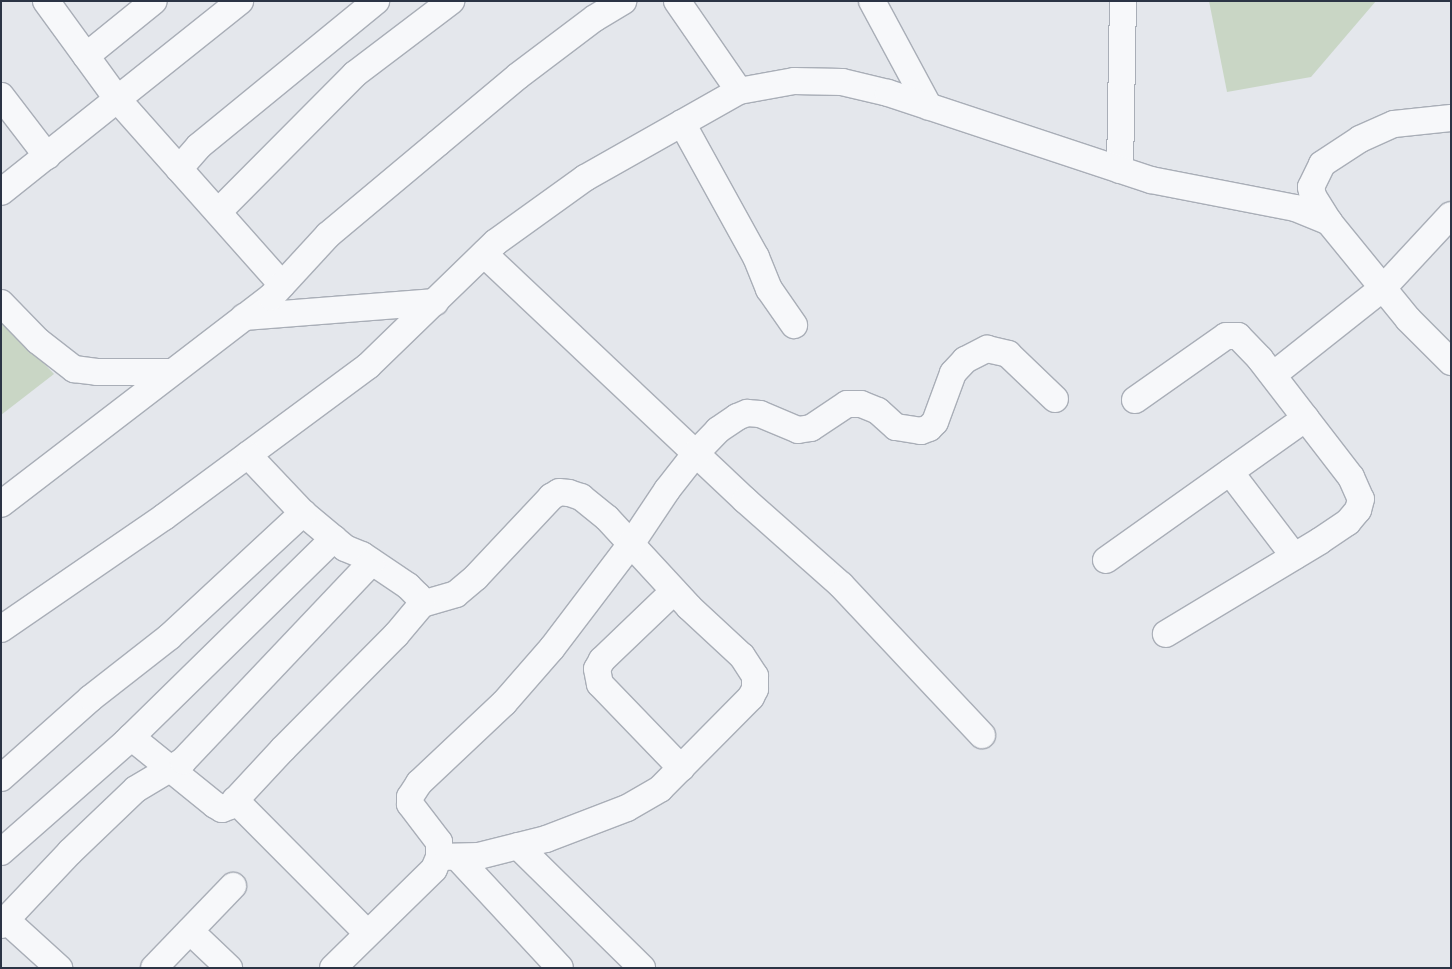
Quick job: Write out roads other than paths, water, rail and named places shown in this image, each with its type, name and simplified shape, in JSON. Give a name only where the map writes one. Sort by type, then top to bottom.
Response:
[{"type":"street","points":[[46,1],[118,100],[282,285]]},
{"type":"street","points":[[86,56],[154,1]]},
{"type":"street","points":[[1,192],[240,1]]},
{"type":"street","points":[[179,169],[199,146],[376,1]]},
{"type":"street","points":[[218,212],[355,74],[451,1]]},
{"type":"street","points":[[1,504],[271,296],[328,235],[518,76],[596,18],[623,1]]},
{"type":"street","points":[[677,1],[739,91]]},
{"type":"street","points":[[872,1],[929,107]]},
{"type":"street","points":[[1120,170],[1123,1]]},
{"type":"street","points":[[1,629],[164,517],[368,366],[496,242],[585,178],[739,91],[794,81],[842,82],[888,93],[1151,180],[1295,208],[1329,222]]},
{"type":"street","points":[[1,96],[47,156]]},
{"type":"street","points":[[1451,118],[1394,124],[1360,140],[1322,164],[1313,178],[1311,186],[1313,196],[1329,222],[1408,319],[1451,362]]},
{"type":"street","points":[[682,123],[752,248],[769,289],[794,325]]},
{"type":"street","points":[[1273,375],[1384,288],[1451,215]]},
{"type":"street","points":[[484,254],[696,453],[841,585],[982,736]]},
{"type":"street","points":[[244,317],[434,302]]},
{"type":"street","points":[[1,303],[38,341],[74,369],[97,372],[172,372]]},
{"type":"street","points":[[1135,400],[1226,336],[1238,336],[1273,375],[1351,476],[1362,499],[1358,510],[1348,522],[1166,634]]},
{"type":"street","points":[[560,968],[448,857],[439,842],[413,811],[410,804],[410,796],[419,783],[504,703],[552,648],[631,544],[667,490],[696,453],[718,430],[737,417],[748,413],[760,414],[798,430],[811,428],[847,404],[861,404],[878,411],[896,427],[920,432],[929,428],[935,422],[953,373],[965,360],[987,349],[1008,354],[1055,399]]},
{"type":"street","points":[[1106,560],[1306,418]]},
{"type":"street","points":[[248,455],[303,512],[334,538],[408,586],[422,604]]},
{"type":"street","points":[[1230,472],[1294,556]]},
{"type":"street","points":[[131,737],[222,809],[235,800],[282,748],[396,635],[422,604],[456,594],[476,577],[551,497],[560,492],[581,497],[607,518],[674,591],[742,656],[755,676],[755,689],[751,697],[660,789],[627,808],[546,839],[479,856],[448,857],[332,968]]},
{"type":"street","points":[[1,778],[92,698],[169,636],[303,512]]},
{"type":"street","points":[[1,852],[131,737],[334,538]]},
{"type":"street","points":[[59,968],[4,922],[70,852],[136,789],[171,770],[204,740],[372,562]]},
{"type":"street","points":[[674,591],[602,660],[597,669],[597,675],[600,684],[681,768]]},
{"type":"street","points":[[235,800],[368,933]]},
{"type":"street","points":[[518,846],[642,968]]},
{"type":"street","points":[[154,968],[233,886]]},
{"type":"street","points":[[190,931],[228,968]]}]
